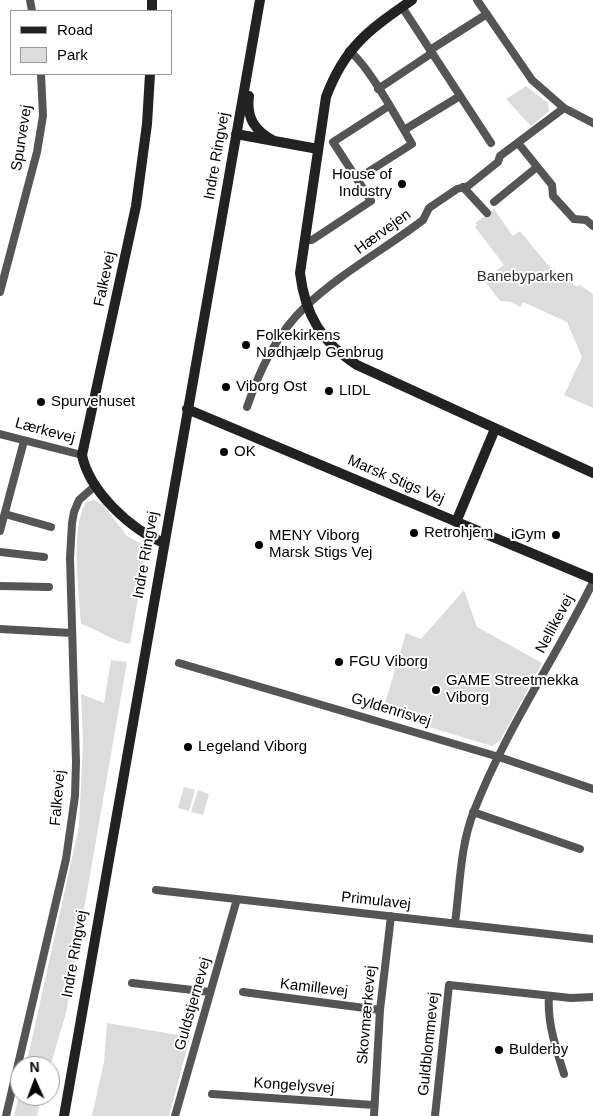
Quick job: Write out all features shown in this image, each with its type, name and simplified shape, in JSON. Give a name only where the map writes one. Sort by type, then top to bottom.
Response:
[{"type":"street","name":"Indre Ringvej","points":[[64,1116],[260,0]]},
{"type":"street","points":[[412,0],[360,39],[349,51],[334,75],[326,97],[300,273],[307,306],[316,328],[342,355],[358,365],[593,473]]},
{"type":"street","points":[[477,0],[532,80],[564,108],[593,123]]},
{"type":"street","points":[[402,7],[491,143]]},
{"type":"street","points":[[378,89],[487,14]]},
{"type":"street","points":[[349,51],[357,57],[412,144],[357,179]]},
{"type":"street","points":[[248,69],[250,75],[248,101],[250,119],[259,133],[274,141]]},
{"type":"street","name":"Spurvevej","points":[[0,292],[37,152],[43,116],[41,75]]},
{"type":"street","name":"Falkevej","points":[[82,456],[136,206],[147,124],[150,75]]},
{"type":"street","points":[[404,130],[460,96]]},
{"type":"street","points":[[304,240],[312,240],[371,201],[333,142],[389,106]]},
{"type":"street","name":"Hærvejen","points":[[247,407],[264,363],[287,327],[307,306],[423,220],[429,208],[463,187],[468,186],[498,162],[500,156],[564,108]]},
{"type":"street","points":[[236,134],[318,149]]},
{"type":"street","points":[[518,143],[552,185],[553,196],[574,219],[586,220],[593,226]]},
{"type":"street","points":[[494,202],[537,167]]},
{"type":"street","points":[[463,187],[487,213]]},
{"type":"street","name":"Marsk Stigs Vej","points":[[187,408],[593,580]]},
{"type":"street","points":[[456,522],[494,429]]},
{"type":"street","name":"Lærkevej","points":[[0,434],[82,456]]},
{"type":"street","points":[[0,531],[24,441]]},
{"type":"street","points":[[82,456],[85,470],[120,515],[132,526],[164,543]]},
{"type":"street","name":"Falkevej","points":[[6,1116],[66,859],[70,834],[76,762],[70,558],[74,512],[79,500],[96,485]]},
{"type":"street","points":[[5,514],[51,527]]},
{"type":"street","points":[[0,552],[44,557]]},
{"type":"street","name":"Nellikevej","points":[[456,923],[464,846],[473,812],[499,757],[593,580]]},
{"type":"street","points":[[0,586],[49,587]]},
{"type":"street","points":[[0,629],[72,632]]},
{"type":"street","name":"Gyldenrisvej","points":[[179,663],[251,682],[499,757],[593,789]]},
{"type":"street","points":[[473,812],[580,849]]},
{"type":"street","name":"Primulavej","points":[[156,890],[593,939]]},
{"type":"street","name":"Guldstjernevej","points":[[174,1116],[238,899]]},
{"type":"street","name":"Skovmærkevej","points":[[374,1116],[380,1010],[391,916]]},
{"type":"street","points":[[132,983],[210,992]]},
{"type":"street","name":"Guldblommevej","points":[[435,1116],[449,986],[571,998],[593,996]]},
{"type":"street","name":"Kamillevej","points":[[243,992],[380,1010]]},
{"type":"street","points":[[549,996],[548,1011],[551,1028],[564,1074]]},
{"type":"street","name":"Kongelysvej","points":[[212,1094],[374,1105]]},
{"type":"green space","points":[[526,86],[548,103],[549,111],[531,126],[506,99]]},
{"type":"green space","name":"Banebyparken","points":[[494,209],[513,236],[520,231],[547,264],[577,287],[580,285],[593,294],[593,408],[564,395],[582,357],[567,322],[523,302],[520,307],[511,302],[500,301],[484,280],[504,265],[475,227],[477,225],[475,223]]},
{"type":"green space","points":[[94,500],[103,505],[127,536],[147,547],[130,644],[81,624],[77,578],[78,528],[86,502]]},
{"type":"green space","points":[[464,590],[477,627],[542,663],[500,741],[492,746],[382,713],[406,633],[421,639]]},
{"type":"green space","points":[[111,660],[127,662],[66,1013],[53,1056],[28,1056],[79,826],[83,743],[81,694],[104,703]]},
{"type":"green space","points":[[184,787],[195,790],[189,811],[178,808]]},
{"type":"green space","points":[[198,790],[209,794],[203,815],[191,812]]},
{"type":"green space","points":[[107,1023],[190,1037],[169,1116],[92,1116],[104,1062]]},
{"type":"green space","points":[[16,1106],[39,1106],[37,1116],[14,1116]]},
{"type":"place","name":"House of Industry","points":[[402,184]]},
{"type":"place","name":"Folkekirkens Nødhjælp Genbrug","points":[[246,345]]},
{"type":"place","name":"Viborg Ost","points":[[226,387]]},
{"type":"place","name":"LIDL","points":[[329,391]]},
{"type":"place","name":"Spurvehuset","points":[[41,402]]},
{"type":"place","name":"OK","points":[[224,452]]},
{"type":"place","name":"Retrohjem","points":[[414,533]]},
{"type":"place","name":"iGym","points":[[556,535]]},
{"type":"place","name":"MENY Viborg Marsk Stigs Vej","points":[[259,545]]},
{"type":"place","name":"FGU Viborg","points":[[339,662]]},
{"type":"place","name":"GAME Streetmekka Viborg","points":[[436,690]]},
{"type":"place","name":"Legeland Viborg","points":[[188,747]]},
{"type":"place","name":"Bulderby","points":[[499,1050]]}]
